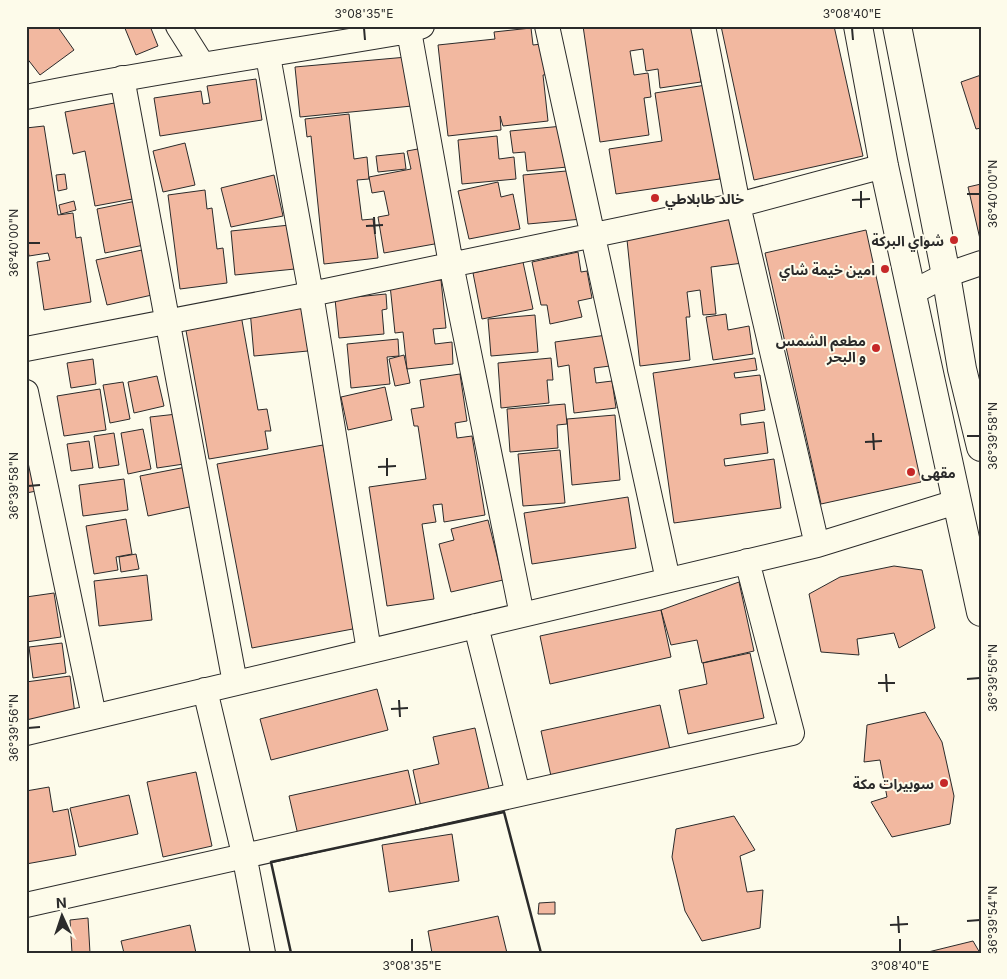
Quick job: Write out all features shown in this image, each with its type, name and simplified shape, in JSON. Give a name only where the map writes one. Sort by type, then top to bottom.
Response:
[{"type":"main road","points":[[858,26],[884,166],[913,292],[956,502],[981,612]]},
{"type":"main road","points":[[897,26],[946,275],[962,369],[981,447]]},
{"type":"street","points":[[178,26],[202,64]]},
{"type":"street","points":[[547,26],[591,235],[668,580]]},
{"type":"street","points":[[703,26],[738,205],[817,545]]},
{"type":"street","points":[[26,97],[122,78],[202,64],[268,56],[416,28],[451,264],[522,615]]},
{"type":"street","points":[[268,56],[311,294],[369,651]]},
{"type":"street","points":[[122,78],[169,321],[235,683]]},
{"type":"street","points":[[26,349],[311,294],[738,205],[884,166]]},
{"type":"street","points":[[913,292],[946,275],[981,263]]},
{"type":"street","points":[[26,392],[94,716]]},
{"type":"street","points":[[26,733],[817,545],[956,502]]},
{"type":"street","points":[[26,905],[244,854],[792,733],[747,562]]},
{"type":"street","points":[[476,626],[518,794]]},
{"type":"street","points":[[205,690],[244,854],[263,953]]},
{"type":"building","points":[[26,26],[57,26],[74,50],[40,75],[26,57]]},
{"type":"building","points":[[124,26],[150,26],[158,46],[136,55]]},
{"type":"building","points":[[583,26],[693,26],[701,82],[660,88],[658,69],[646,71],[643,49],[630,51],[634,75],[648,73],[651,97],[644,98],[649,135],[600,142]]},
{"type":"building","points":[[721,26],[834,26],[863,156],[754,180]]},
{"type":"building","points":[[531,28],[533,45],[550,43],[553,74],[543,75],[548,121],[503,126],[500,116],[501,130],[448,136],[438,45],[495,39],[494,32]]},
{"type":"building","points":[[407,57],[412,106],[300,117],[295,67]]},
{"type":"building","points":[[981,75],[981,128],[976,129],[961,82]]},
{"type":"building","points":[[256,79],[262,120],[160,136],[154,98],[201,91],[203,104],[210,103],[207,86]]},
{"type":"building","points":[[706,85],[720,179],[616,194],[609,149],[662,141],[655,93]]},
{"type":"building","points":[[120,102],[138,198],[95,206],[85,151],[73,154],[65,112]]},
{"type":"building","points":[[349,114],[354,159],[367,157],[369,179],[357,180],[362,220],[373,219],[378,258],[324,264],[311,136],[307,137],[305,119]]},
{"type":"building","points":[[44,126],[58,215],[73,213],[76,238],[81,237],[91,302],[44,310],[37,262],[50,260],[48,253],[29,256],[26,239],[26,128]]},
{"type":"building","points":[[563,126],[567,167],[527,171],[525,152],[513,153],[510,131]]},
{"type":"building","points":[[497,136],[499,159],[514,157],[516,179],[462,184],[458,140]]},
{"type":"building","points":[[185,143],[195,185],[163,192],[153,151]]},
{"type":"building","points":[[423,148],[440,243],[384,253],[378,217],[389,215],[384,191],[372,193],[369,177],[411,169],[407,151]]},
{"type":"building","points":[[404,153],[406,169],[378,172],[376,156]]},
{"type":"building","points":[[577,170],[582,219],[528,224],[523,175]]},
{"type":"building","points":[[65,174],[67,189],[58,191],[56,175]]},
{"type":"building","points":[[274,175],[283,216],[231,227],[221,188]]},
{"type":"building","points":[[498,182],[501,197],[513,194],[520,229],[469,239],[458,191]]},
{"type":"building","points":[[981,184],[981,239],[980,239],[968,187]]},
{"type":"building","points":[[205,190],[207,209],[212,208],[217,249],[223,248],[227,283],[180,289],[168,195]]},
{"type":"building","points":[[74,201],[76,210],[61,214],[59,205]]},
{"type":"building","points":[[136,201],[144,245],[105,253],[97,209]]},
{"type":"building","points":[[738,214],[743,263],[711,267],[716,314],[703,315],[700,290],[687,292],[690,317],[686,317],[690,360],[640,366],[626,230]]},
{"type":"building","points":[[290,225],[295,269],[235,275],[231,231]]},
{"type":"building","points":[[866,230],[921,482],[821,504],[765,253]]},
{"type":"building","points":[[142,250],[152,295],[107,305],[96,260]]},
{"type":"building","points":[[578,252],[581,272],[587,271],[592,298],[578,301],[582,317],[550,324],[547,305],[541,305],[532,262]]},
{"type":"building","points":[[523,262],[533,309],[482,319],[473,273]]},
{"type":"building","points":[[441,280],[446,328],[433,329],[435,344],[452,342],[453,364],[407,369],[403,332],[395,333],[390,285]]},
{"type":"building","points":[[386,294],[387,309],[382,310],[384,334],[339,338],[335,299]]},
{"type":"building","points":[[303,305],[308,351],[254,356],[250,310]]},
{"type":"building","points":[[726,314],[728,330],[749,326],[753,354],[713,360],[706,317]]},
{"type":"building","points":[[241,315],[258,410],[267,409],[271,431],[265,431],[268,449],[209,459],[185,325]]},
{"type":"building","points":[[535,315],[538,352],[491,356],[488,319]]},
{"type":"building","points":[[607,335],[610,366],[594,368],[596,383],[612,381],[616,408],[574,413],[569,365],[558,367],[555,342]]},
{"type":"building","points":[[398,339],[399,356],[387,357],[390,384],[351,388],[347,344]]},
{"type":"building","points":[[404,355],[410,383],[395,386],[389,359]]},
{"type":"building","points":[[551,358],[553,380],[547,380],[549,403],[501,408],[498,363]]},
{"type":"building","points":[[755,358],[757,370],[734,373],[735,378],[760,375],[765,410],[740,414],[741,425],[764,422],[768,453],[724,459],[725,466],[774,459],[781,508],[674,523],[653,373]]},
{"type":"building","points":[[93,359],[96,384],[71,388],[67,363]]},
{"type":"building","points":[[460,374],[467,421],[455,423],[457,438],[472,436],[485,515],[444,522],[442,504],[433,505],[436,522],[422,524],[434,599],[387,606],[369,487],[426,479],[418,426],[414,426],[411,409],[424,407],[420,380]]},
{"type":"building","points":[[157,376],[164,406],[134,413],[128,382]]},
{"type":"building","points":[[123,382],[130,419],[110,423],[103,385]]},
{"type":"building","points":[[385,387],[392,420],[348,430],[341,397]]},
{"type":"building","points":[[100,389],[106,430],[64,436],[57,396]]},
{"type":"building","points":[[565,404],[567,424],[557,425],[558,448],[510,452],[507,409]]},
{"type":"building","points":[[177,414],[184,464],[157,468],[150,417]]},
{"type":"building","points":[[615,415],[620,480],[572,485],[567,419]]},
{"type":"building","points":[[143,429],[151,469],[128,474],[121,433]]},
{"type":"building","points":[[114,433],[119,465],[99,468],[94,436]]},
{"type":"building","points":[[89,441],[93,468],[71,471],[67,444]]},
{"type":"building","points":[[323,445],[358,628],[252,648],[217,464]]},
{"type":"building","points":[[26,450],[42,490],[26,493]]},
{"type":"building","points":[[560,450],[565,503],[523,506],[518,454]]},
{"type":"building","points":[[186,467],[194,506],[148,516],[140,476]]},
{"type":"building","points":[[124,479],[128,510],[83,516],[79,485]]},
{"type":"building","points":[[628,497],[636,548],[532,564],[524,513]]},
{"type":"building","points":[[126,519],[132,554],[116,557],[118,570],[94,574],[86,526]]},
{"type":"building","points":[[488,520],[503,580],[451,592],[439,544],[454,540],[451,529]]},
{"type":"building","points":[[136,554],[139,569],[121,572],[119,557]]},
{"type":"building","points":[[894,566],[922,570],[935,628],[899,648],[894,633],[857,639],[859,655],[821,652],[809,594],[840,577]]},
{"type":"building","points":[[147,575],[152,620],[99,626],[94,581]]},
{"type":"building","points":[[739,582],[754,651],[702,663],[697,640],[671,645],[661,610]]},
{"type":"building","points":[[54,593],[61,637],[26,642],[26,597]]},
{"type":"building","points":[[661,610],[671,657],[550,684],[540,636]]},
{"type":"building","points":[[62,643],[66,673],[33,678],[29,647]]},
{"type":"building","points":[[750,653],[764,718],[688,734],[679,690],[707,684],[703,663]]},
{"type":"building","points":[[70,676],[75,714],[26,720],[26,682]]},
{"type":"building","points":[[377,689],[388,730],[271,760],[260,719]]},
{"type":"building","points":[[660,705],[670,750],[551,776],[541,731]]},
{"type":"building","points":[[925,712],[942,742],[954,796],[950,824],[892,837],[871,802],[887,797],[880,760],[864,762],[867,725]]},
{"type":"building","points":[[475,728],[490,793],[421,807],[413,770],[439,764],[433,737]]},
{"type":"building","points":[[408,770],[417,809],[298,835],[289,796]]},
{"type":"building","points":[[196,772],[212,846],[163,857],[147,782]]},
{"type":"building","points":[[49,787],[53,812],[68,809],[76,855],[26,864],[26,791]]},
{"type":"building","points":[[129,795],[138,834],[79,847],[70,808]]},
{"type":"building","points":[[734,816],[755,850],[740,856],[747,892],[763,890],[760,928],[702,941],[685,911],[672,857],[676,829]]},
{"type":"building","points":[[452,834],[459,881],[389,892],[382,845]]},
{"type":"building","points":[[555,902],[555,914],[538,914],[539,903]]},
{"type":"building","points":[[498,916],[507,953],[432,953],[428,931]]},
{"type":"building","points":[[88,918],[90,953],[72,953],[70,920]]},
{"type":"building","points":[[190,925],[196,953],[124,953],[121,941]]},
{"type":"building","points":[[973,941],[980,953],[924,953]]},
{"type":"wall","points":[[291,953],[271,862],[504,812],[541,953]]},
{"type":"place","name":"خالد طابلاطي","points":[[655,198]]},
{"type":"place","name":"شواي البركة","points":[[954,240]]},
{"type":"place","name":"امين خيمة شاي","points":[[885,269]]},
{"type":"place","name":"مطعم الشمس و البحر","points":[[876,348]]},
{"type":"place","name":"مقهى","points":[[911,472]]},
{"type":"place","name":"سوبيرات مكة","points":[[944,783]]}]
